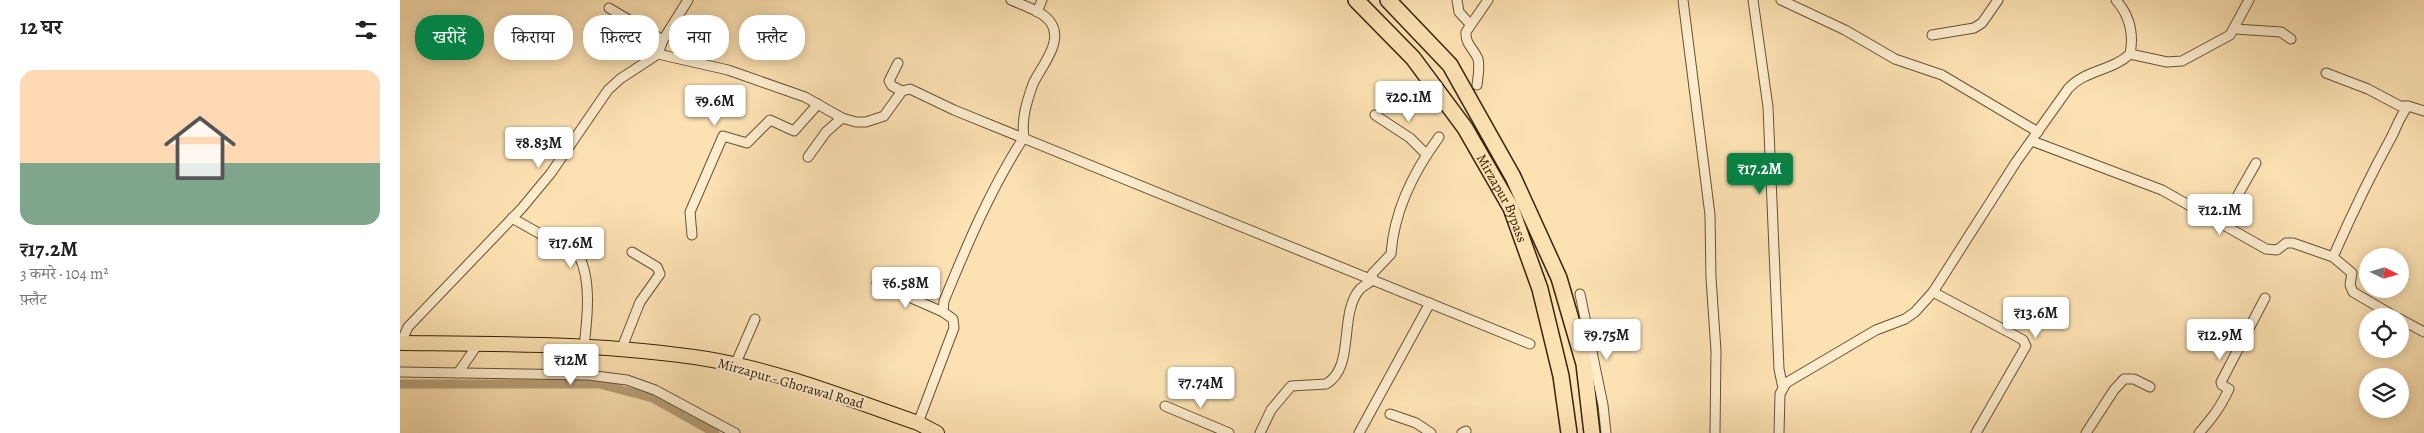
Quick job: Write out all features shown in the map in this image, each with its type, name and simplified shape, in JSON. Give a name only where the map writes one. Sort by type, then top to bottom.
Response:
[{"type":"highway","name":"Mirzapur Bypass","points":[[1356,0],[1412,58],[1459,120],[1511,208],[1540,289],[1561,376],[1569,433]]},
{"type":"highway","points":[[1388,0],[1450,64],[1513,178],[1559,278],[1584,364],[1592,433]]},
{"type":"main road","name":"Mirzapur - Ghorawal Road","points":[[400,343],[584,348],[708,359],[791,380],[918,423],[938,433]]},
{"type":"street","points":[[659,51],[663,40],[688,0]]},
{"type":"street","points":[[943,312],[948,292],[979,221],[1008,161],[1024,137],[1022,126],[1028,99],[1051,49],[1054,32],[1048,20],[1037,12],[1011,0]]},
{"type":"street","points":[[1037,12],[1042,0]]},
{"type":"street","points":[[1457,0],[1459,12],[1470,24]]},
{"type":"street","points":[[1477,85],[1478,60],[1466,37],[1470,24],[1488,0]]},
{"type":"street","points":[[1683,0],[1710,215],[1716,351],[1715,433]]},
{"type":"street","points":[[1753,0],[1768,107],[1779,369],[1783,388]]},
{"type":"street","points":[[1781,0],[1845,30],[1895,59],[1942,75],[2038,132]]},
{"type":"street","points":[[1932,35],[1974,28],[1982,23],[1998,0]]},
{"type":"street","points":[[2116,0],[2129,22],[2132,36],[2130,54]]},
{"type":"street","points":[[1779,433],[1779,406],[1783,388],[1788,381],[1876,330],[1905,319],[1915,312],[1933,292],[2016,162],[2075,81],[2122,60],[2130,54],[2176,62],[2225,39],[2235,29],[2249,0]]},
{"type":"street","points":[[609,8],[663,40]]},
{"type":"street","points":[[2235,29],[2281,32],[2291,40]]},
{"type":"street","points":[[659,54],[728,70],[818,104],[842,118],[856,122],[879,119],[884,116],[902,92],[910,89],[954,110],[1530,344]]},
{"type":"street","points":[[400,343],[408,327],[512,218],[551,173],[608,90],[620,79],[649,60]]},
{"type":"street","points":[[898,63],[889,83],[902,92]]},
{"type":"street","points":[[2326,73],[2368,89],[2400,106],[2408,106],[2424,111]]},
{"type":"street","points":[[692,236],[690,212],[723,136],[747,143],[770,120],[794,131],[818,104]]},
{"type":"street","points":[[2333,257],[2371,172],[2393,134],[2399,118],[2408,106]]},
{"type":"street","points":[[1375,116],[1410,138],[1426,154]]},
{"type":"street","points":[[808,157],[826,132],[842,118]]},
{"type":"street","points":[[1373,280],[1372,274],[1391,254],[1392,237],[1413,178],[1426,154],[1439,137]]},
{"type":"street","points":[[2032,140],[2162,190],[2270,250],[2277,250],[2286,243],[2293,243],[2333,257],[2352,273],[2350,285],[2353,292],[2380,308]]},
{"type":"street","points":[[2222,223],[2256,163]]},
{"type":"street","points":[[512,218],[580,256],[586,286],[587,314],[584,348]]},
{"type":"street","points":[[621,350],[640,302],[660,274],[657,267],[632,252]]},
{"type":"street","points":[[1260,433],[1271,410],[1291,386],[1331,382],[1342,360],[1348,312],[1360,289],[1373,280]]},
{"type":"street","points":[[877,283],[943,312],[953,319],[954,328],[918,423]]},
{"type":"street","points":[[1933,292],[2023,340],[2026,346],[1976,433]]},
{"type":"street","points":[[1580,294],[1603,405],[1606,433]]},
{"type":"street","points":[[2199,433],[2224,402],[2229,389],[2222,385],[2221,382],[2265,298]]},
{"type":"street","points":[[1359,433],[1430,303]]},
{"type":"street","points":[[735,365],[755,319]]},
{"type":"street","points":[[2409,324],[2424,332]]},
{"type":"street","points":[[458,373],[478,344]]},
{"type":"street","points":[[400,372],[588,374],[626,380],[655,390],[735,433]]},
{"type":"street","points":[[2086,433],[2114,390],[2124,379],[2134,379],[2150,387]]},
{"type":"street","points":[[1165,406],[1229,433]]},
{"type":"street","points":[[1390,414],[1416,423],[1431,433]]},
{"type":"waterway","points":[[400,384],[599,384],[653,398],[715,433]]}]
